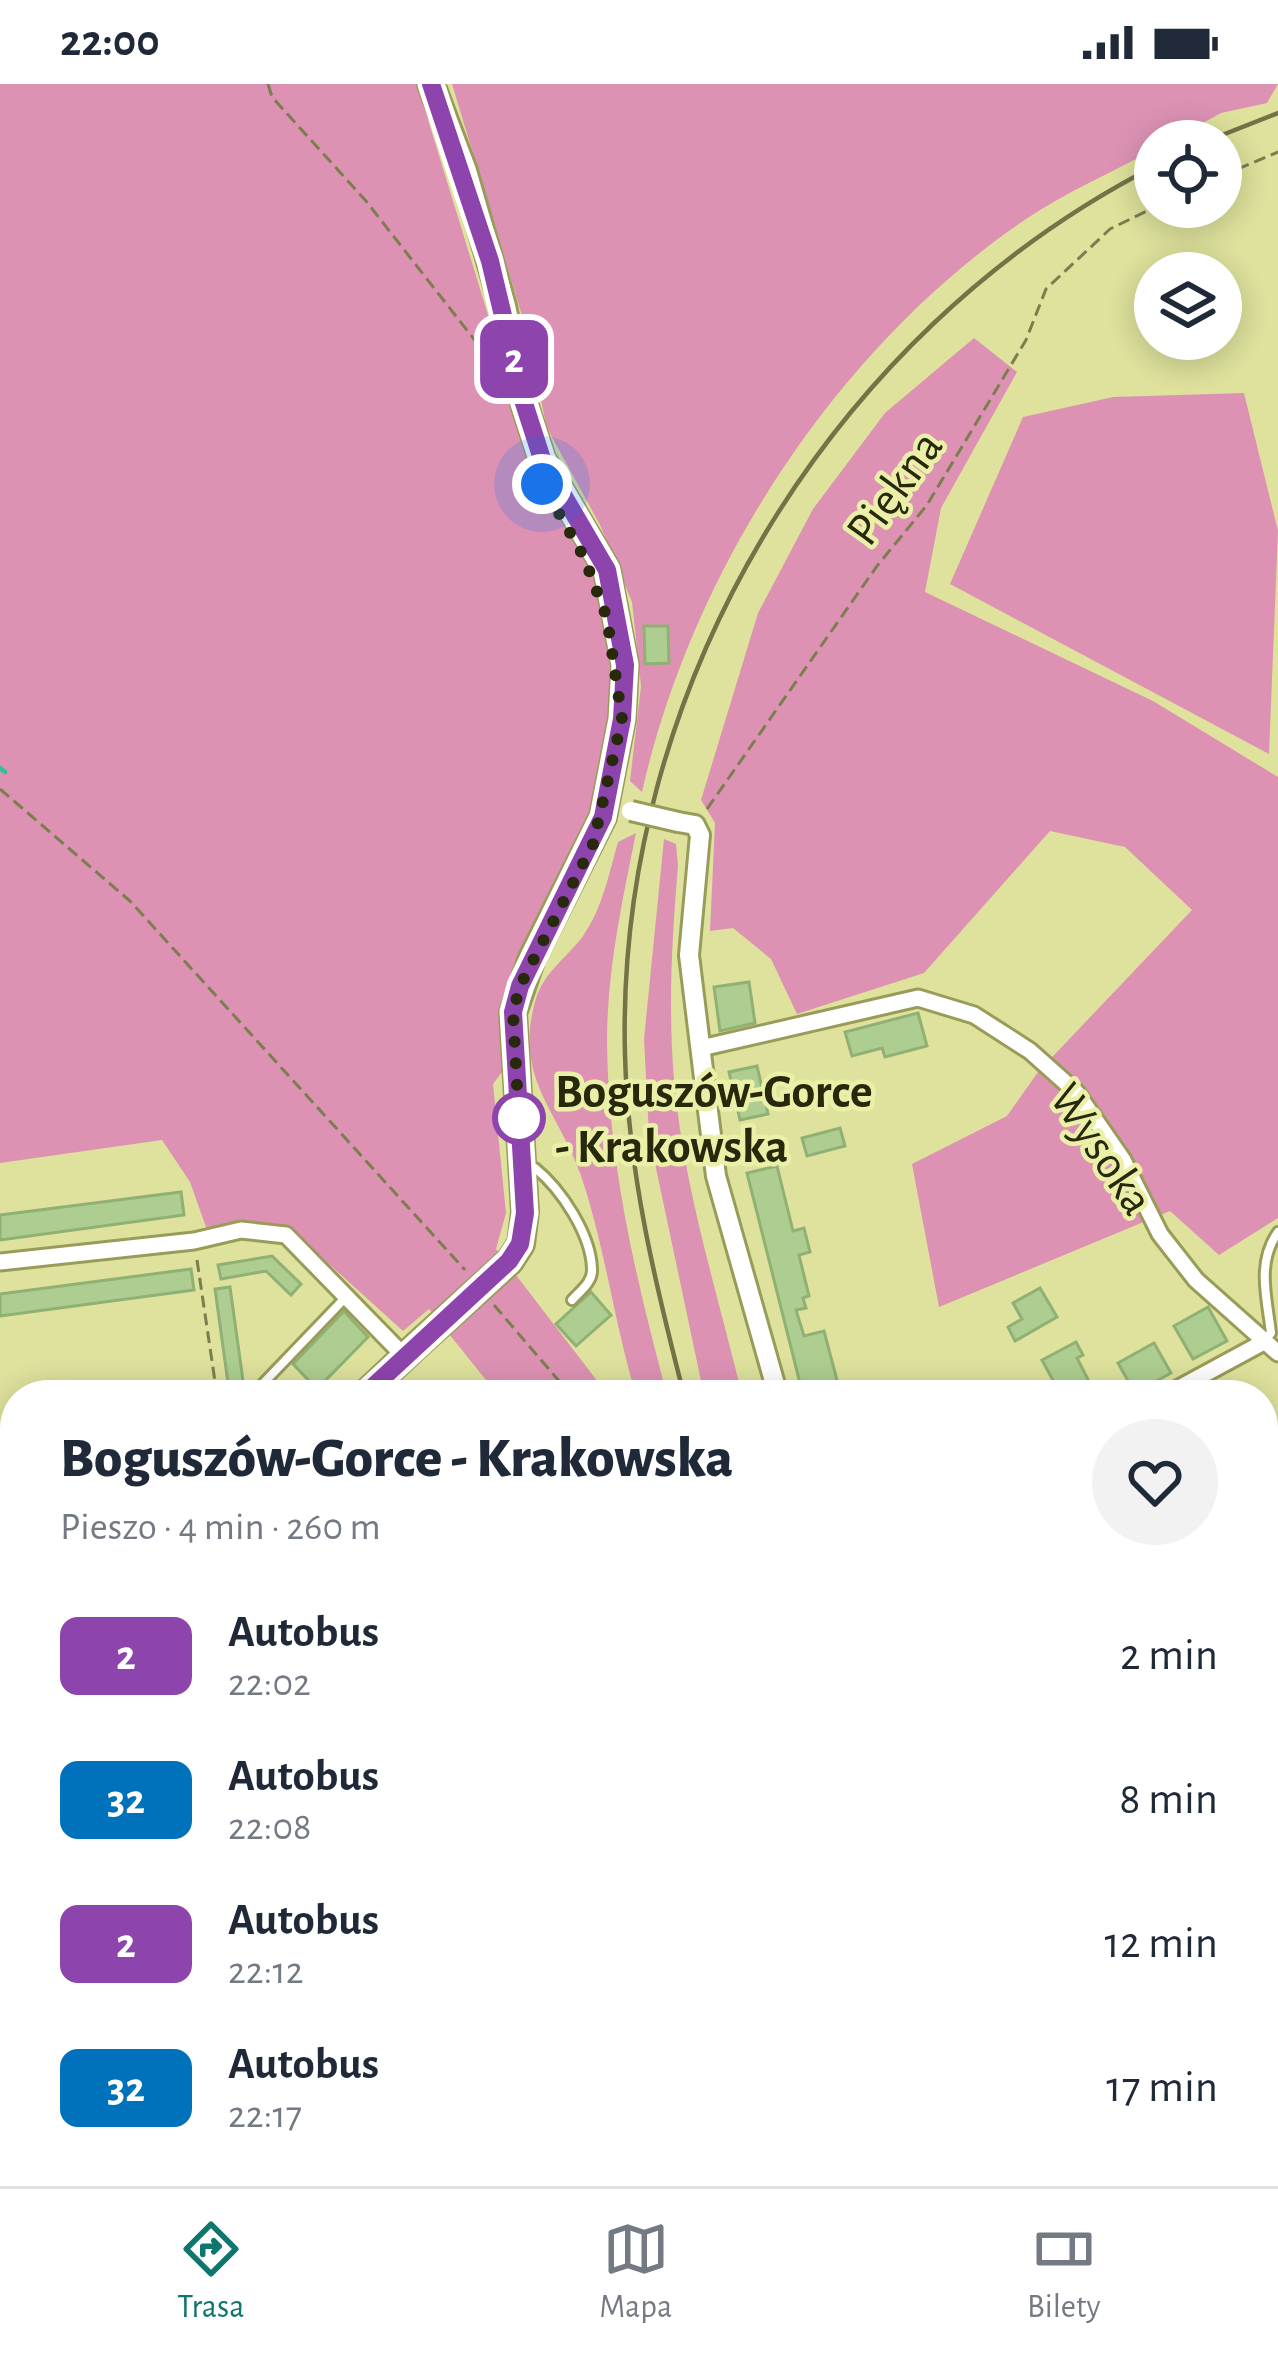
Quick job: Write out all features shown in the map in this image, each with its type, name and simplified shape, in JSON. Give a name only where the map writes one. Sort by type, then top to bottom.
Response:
[{"type":"main road","points":[[380,1380],[509,1261],[520,1244],[525,1213],[513,1012],[520,986],[616,800],[625,665],[607,570],[542,459],[471,194],[431,84]]},
{"type":"street","points":[[616,800],[687,823],[700,835],[689,956],[716,1176],[774,1380]]},
{"type":"street","name":"Wysoka","points":[[700,1048],[918,998],[974,1015],[1030,1051],[1076,1092],[1123,1160],[1160,1234],[1196,1280],[1278,1353]]},
{"type":"street","points":[[0,1262],[194,1240],[241,1229],[286,1235],[346,1297],[411,1352]]},
{"type":"street","points":[[1193,1380],[1262,1342]]},
{"type":"lane","points":[[523,1168],[546,1177],[585,1243],[592,1269],[590,1282],[572,1300]]},
{"type":"lane","points":[[1262,1342],[1270,1333],[1263,1279],[1266,1253],[1278,1232]]},
{"type":"lane","points":[[267,1380],[346,1297]]},
{"type":"path","points":[[268,84],[272,98],[366,201],[495,368]]},
{"type":"path","points":[[1242,167],[1278,152]]},
{"type":"path","name":"Piękna","points":[[687,823],[927,505],[1026,340],[1046,289],[1110,229],[1134,217]]},
{"type":"path","points":[[0,788],[130,901],[465,1270]]},
{"type":"path","points":[[194,1240],[215,1380]]},
{"type":"path","points":[[495,1306],[558,1380]]},
{"type":"shaded area","points":[[0,84],[417,84],[513,396],[597,573],[613,667],[609,737],[587,840],[505,995],[500,1039],[505,1068],[493,1084],[506,1213],[496,1249],[596,1380],[486,1380],[429,1309],[403,1331],[287,1226],[206,1227],[190,1182],[162,1140],[0,1163]]},
{"type":"shaded area","points":[[452,84],[1278,84],[1267,103],[1208,120],[1134,120],[1134,160],[1026,219],[957,272],[893,332],[834,398],[735,547],[696,627],[665,709],[642,792],[630,781],[641,686],[632,602],[600,525],[547,428],[523,319]]},
{"type":"shaded area","points":[[974,338],[1017,372],[941,508],[925,592],[1153,701],[1278,777],[1278,1218],[1219,1255],[1170,1211],[939,1307],[912,1164],[1007,1116],[1038,1072],[1192,910],[1125,847],[1050,831],[924,973],[797,1014],[771,959],[733,928],[710,931],[715,823],[701,800],[758,613],[813,509],[885,413]]},
{"type":"shaded area","points":[[1244,393],[1278,531],[1269,754],[950,584],[1023,417],[1113,397]]},
{"type":"shaded area","points":[[636,833],[610,989],[607,1042],[612,1132],[626,1220],[663,1380],[632,1380],[589,1200],[571,1151],[541,1093],[530,1052],[539,991],[590,926],[618,842]]},
{"type":"shaded area","points":[[664,839],[676,844],[678,866],[671,999],[678,1119],[738,1380],[701,1380],[649,1135],[644,1039]]},
{"type":"building","points":[[644,626],[668,626],[669,663],[645,664]]},
{"type":"building","points":[[749,982],[755,1023],[720,1031],[714,987]]},
{"type":"building","points":[[918,1013],[927,1046],[885,1057],[882,1048],[852,1056],[845,1032]]},
{"type":"building","points":[[757,1066],[768,1114],[740,1120],[729,1072]]},
{"type":"building","points":[[840,1128],[845,1146],[807,1156],[802,1138]]},
{"type":"building","points":[[777,1166],[793,1231],[804,1228],[810,1252],[799,1255],[809,1296],[803,1298],[806,1308],[796,1310],[804,1336],[824,1331],[837,1380],[799,1380],[747,1173]]},
{"type":"building","points":[[181,1192],[184,1215],[0,1240],[0,1215]]},
{"type":"building","points":[[272,1256],[301,1284],[291,1295],[266,1271],[221,1279],[218,1265]]},
{"type":"building","points":[[191,1269],[194,1290],[0,1316],[0,1294]]},
{"type":"building","points":[[230,1287],[243,1380],[228,1380],[215,1289]]},
{"type":"building","points":[[1040,1288],[1057,1317],[1015,1341],[1008,1327],[1022,1319],[1013,1303]]},
{"type":"building","points":[[591,1292],[611,1315],[576,1346],[556,1324]]},
{"type":"building","points":[[1208,1307],[1227,1341],[1193,1359],[1174,1326]]},
{"type":"building","points":[[344,1311],[368,1337],[326,1380],[308,1380],[293,1364]]},
{"type":"building","points":[[1076,1342],[1083,1355],[1077,1358],[1088,1380],[1053,1380],[1042,1360]]},
{"type":"building","points":[[1154,1343],[1171,1373],[1158,1380],[1128,1380],[1118,1363]]},
{"type":"waterway","points":[[0,768],[5,772]]},
{"type":"railway","points":[[1242,127],[1278,113]]},
{"type":"railway","points":[[680,1380],[637,1184],[625,1055],[632,918],[658,785],[702,656],[764,536],[841,424],[933,324],[1038,237],[1134,179]]},
{"type":"bus line","name":"2","points":[[380,1380],[509,1261],[520,1244],[525,1213],[513,1012],[532,958],[564,904],[607,804],[622,719],[625,665],[607,570],[542,459],[464,172],[431,84]]},
{"type":"place","name":"Boguszów-Gorce - Krakowska","points":[[519,1118]]},
{"type":"route","points":[[519,1118],[519,1123],[513,1012],[532,958],[593,844],[614,774],[622,719],[607,618],[584,557],[542,484]]}]
